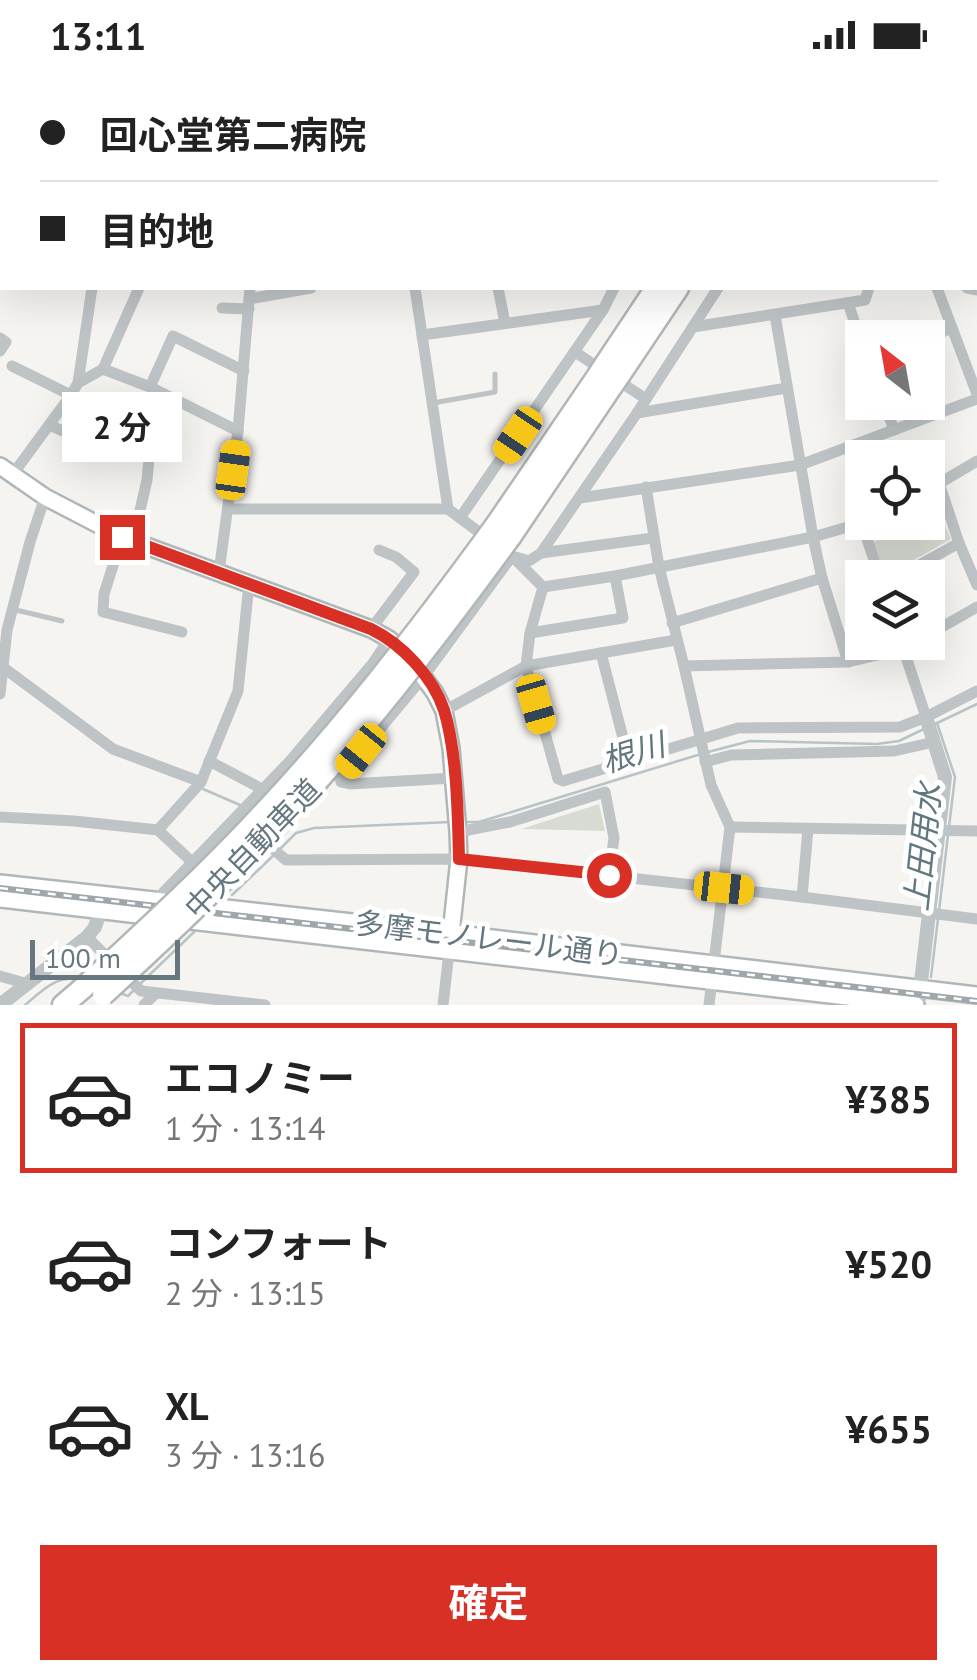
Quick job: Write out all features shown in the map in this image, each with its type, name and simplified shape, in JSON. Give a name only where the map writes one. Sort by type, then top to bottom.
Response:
[{"type":"highway","name":"中央自動車道","points":[[63,1005],[93,996],[314,757],[506,539],[609,375],[655,290]]},
{"type":"highway","name":"中央自動車道","points":[[609,375],[676,290]]},
{"type":"main road","points":[[6,470],[45,497],[128,539],[371,629],[408,656],[444,712],[454,778],[459,859],[449,952]]},
{"type":"main road","name":"多摩モノレール通り","points":[[0,883],[194,921],[449,952],[714,972]]},
{"type":"main road","name":"多摩モノレール通り","points":[[0,899],[156,900],[451,932],[918,1000],[977,995]]},
{"type":"main road","points":[[156,900],[149,911],[194,921]]},
{"type":"street","points":[[6,470],[49,425],[78,383],[92,290]]},
{"type":"street","points":[[78,383],[103,369],[138,290]]},
{"type":"street","points":[[222,308],[249,298],[299,290]]},
{"type":"street","points":[[415,290],[448,508]]},
{"type":"street","points":[[498,290],[505,324]]},
{"type":"street","points":[[460,518],[613,290]]},
{"type":"street","points":[[228,509],[448,508],[460,518],[506,539],[529,561],[540,553],[580,498],[717,290]]},
{"type":"street","points":[[693,327],[848,304],[865,300],[868,290]]},
{"type":"street","points":[[580,498],[800,465],[977,397],[938,290]]},
{"type":"street","points":[[219,572],[238,431],[249,298]]},
{"type":"street","points":[[848,304],[854,320]]},
{"type":"street","points":[[422,335],[603,310]]},
{"type":"street","points":[[775,315],[813,537],[848,662]]},
{"type":"street","points":[[945,331],[952,328]]},
{"type":"street","points":[[150,387],[173,336],[244,371]]},
{"type":"street","points":[[0,338],[6,342],[0,350]]},
{"type":"street","points":[[574,352],[646,399]]},
{"type":"street","points":[[12,366],[119,419],[109,451],[49,425]]},
{"type":"street","points":[[103,369],[150,387],[238,431]]},
{"type":"street","points":[[637,412],[787,388]]},
{"type":"street","points":[[890,420],[894,430]]},
{"type":"street","points":[[150,448],[147,480],[128,539],[104,594],[103,612],[182,632]]},
{"type":"street","points":[[945,479],[977,461]]},
{"type":"street","points":[[646,487],[659,567],[704,760],[730,827],[709,1005]]},
{"type":"street","points":[[0,694],[7,630],[45,497]]},
{"type":"street","points":[[945,512],[977,585]]},
{"type":"street","points":[[543,587],[845,528]]},
{"type":"street","points":[[540,553],[653,538]]},
{"type":"street","points":[[506,539],[543,587]]},
{"type":"street","points":[[454,778],[350,784],[341,782],[340,776],[424,676],[506,539]]},
{"type":"street","points":[[928,560],[959,543]]},
{"type":"street","points":[[371,629],[414,572],[396,557],[379,550]]},
{"type":"street","points":[[530,633],[623,618],[614,576]]},
{"type":"street","points":[[672,623],[822,578]]},
{"type":"street","points":[[158,830],[199,786],[238,691],[249,584]]},
{"type":"street","points":[[543,587],[530,633],[526,666],[558,779],[563,781],[738,728],[900,727],[977,691]]},
{"type":"street","points":[[945,625],[977,607]]},
{"type":"street","points":[[156,900],[264,790],[373,664],[389,639]]},
{"type":"street","points":[[444,712],[526,666],[676,640]]},
{"type":"street","points":[[601,653],[629,761]]},
{"type":"street","points":[[684,666],[855,660]]},
{"type":"street","points":[[910,660],[945,777],[945,830],[935,914],[918,1000]]},
{"type":"street","points":[[4,672],[113,749],[199,786]]},
{"type":"street","points":[[704,760],[731,755],[894,751],[934,742]]},
{"type":"street","points":[[209,761],[264,790]]},
{"type":"street","points":[[458,824],[510,822],[605,792],[614,838],[609,875]]},
{"type":"street","points":[[0,817],[158,830],[192,862]]},
{"type":"street","points":[[238,818],[286,860],[459,859],[977,919]]},
{"type":"street","points":[[730,827],[977,831]]},
{"type":"street","points":[[802,897],[808,830]]},
{"type":"street","points":[[0,1005],[87,937],[95,927],[103,902]]},
{"type":"street","points":[[87,937],[137,986],[155,994],[265,1005]]},
{"type":"street","points":[[443,1005],[449,952]]},
{"type":"street","points":[[0,976],[28,984]]},
{"type":"street","points":[[144,1005],[155,994]]},
{"type":"lane","points":[[433,404],[495,392],[495,374]]},
{"type":"lane","points":[[0,597],[13,607],[62,620]]},
{"type":"shaded area","points":[[945,526],[951,539],[914,560],[878,560],[871,543],[945,540]]},
{"type":"shaded area","points":[[599,804],[605,831],[521,829]]},
{"type":"waterway","name":"根川","points":[[933,725],[977,704]]},
{"type":"waterway","name":"上田用水","points":[[937,723],[955,777],[949,827]]},
{"type":"waterway","name":"根川","points":[[708,752],[750,741],[877,744],[899,741],[926,728]]},
{"type":"waterway","name":"根川","points":[[464,822],[479,822],[701,754]]},
{"type":"waterway","points":[[203,789],[240,805]]},
{"type":"waterway","name":"根川","points":[[281,848],[296,833],[314,828],[451,822]]},
{"type":"waterway","name":"上田用水","points":[[939,911],[948,835]]},
{"type":"waterway","points":[[232,895],[275,854]]},
{"type":"waterway","name":"上田用水","points":[[931,977],[938,919]]},
{"type":"waterway","points":[[140,984],[194,932]]},
{"type":"waterway","points":[[25,1005],[56,982],[79,980]]},
{"type":"waterway","points":[[120,993],[128,996],[135,989]]},
{"type":"railway","points":[[0,888],[977,1001]]},
{"type":"route","points":[[122,537],[371,629],[408,656],[444,712],[453,763],[459,859],[609,875]]}]
